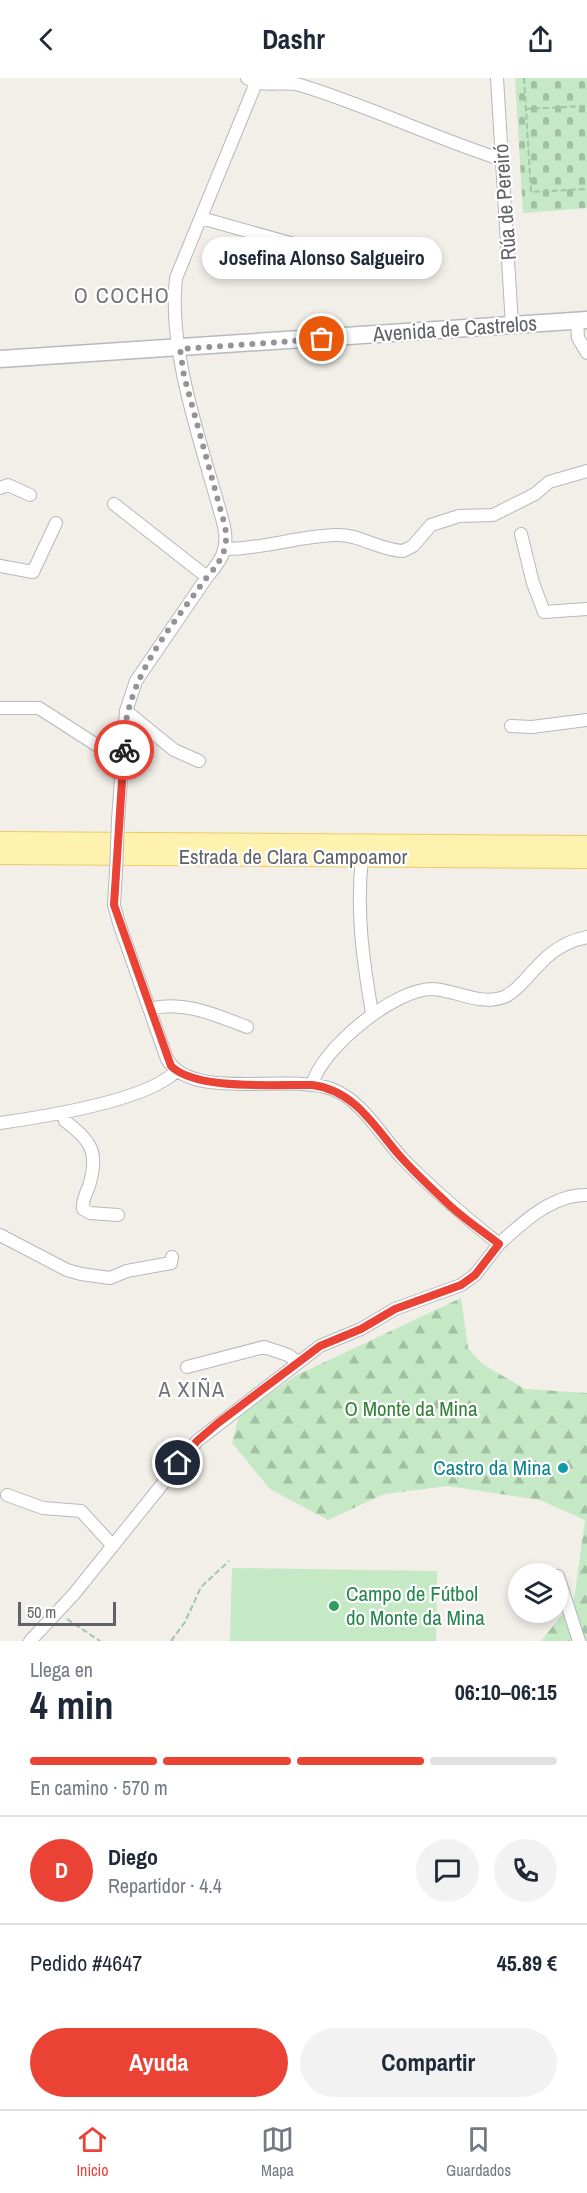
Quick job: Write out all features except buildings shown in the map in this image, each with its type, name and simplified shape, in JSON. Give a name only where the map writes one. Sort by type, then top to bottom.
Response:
[{"type":"main road","name":"Avenida de Castrelos","points":[[0,359],[180,349],[582,320]]},
{"type":"main road","name":"Estrada de Clara Campoamor","points":[[0,841],[587,846]]},
{"type":"main road","name":"Estrada de Clara Campoamor","points":[[0,855],[587,859]]},
{"type":"street","name":"Rúa de Pereiró","points":[[497,78],[512,326]]},
{"type":"street","points":[[499,1244],[446,1202],[401,1157],[352,1101],[335,1090],[312,1085],[205,1081],[182,1076],[176,1071],[167,1059],[114,905],[126,711],[136,681],[207,577],[220,563],[226,549],[225,526],[184,376],[176,278],[201,218],[251,81],[296,81],[452,144],[503,160]]},
{"type":"street","points":[[201,218],[315,250]]},
{"type":"street","points":[[582,320],[578,338],[587,353]]},
{"type":"street","points":[[226,549],[338,535],[403,551],[413,546],[431,525],[459,516],[493,515],[535,494],[549,482],[587,471]]},
{"type":"street","points":[[0,488],[8,485],[30,495]]},
{"type":"street","points":[[114,504],[207,577]]},
{"type":"street","points":[[0,566],[33,572],[56,523]]},
{"type":"street","points":[[521,534],[533,583],[544,612],[587,609]]},
{"type":"street","points":[[0,708],[39,708],[110,753],[124,757]]},
{"type":"street","points":[[126,711],[174,750],[199,761]]},
{"type":"street","points":[[511,726],[532,727],[587,720]]},
{"type":"street","points":[[362,858],[358,898],[360,941],[372,1013]]},
{"type":"street","points":[[312,1085],[316,1074],[333,1052],[372,1013],[404,995],[430,989],[486,1000],[507,996],[553,949],[587,937]]},
{"type":"street","points":[[149,1009],[166,1005],[206,1011],[247,1027]]},
{"type":"street","points":[[0,1123],[63,1114],[142,1091],[162,1082],[176,1071]]},
{"type":"street","points":[[63,1114],[65,1121],[79,1130],[94,1154],[94,1169],[83,1209],[90,1214],[118,1215]]},
{"type":"street","points":[[30,1641],[58,1613],[114,1546],[197,1441],[320,1346],[361,1329],[395,1309],[461,1285],[475,1275],[499,1244],[546,1207],[571,1195],[587,1195]]},
{"type":"street","points":[[0,1235],[67,1270],[110,1278],[127,1271],[171,1263],[172,1257]]},
{"type":"street","points":[[187,1367],[264,1347],[288,1355],[298,1362]]},
{"type":"street","points":[[6,1495],[44,1508],[81,1511],[114,1546]]},
{"type":"street","points":[[568,1608],[579,1641]]},
{"type":"path","points":[[524,78],[531,192],[587,189]]},
{"type":"path","points":[[525,110],[587,106]]},
{"type":"path","points":[[171,1641],[185,1622],[201,1587],[229,1561]]},
{"type":"path","points":[[58,1613],[100,1641]]},
{"type":"green space","points":[[515,78],[587,78],[587,208],[523,213]]},
{"type":"green space","name":"O Monte da Mina","points":[[461,1298],[468,1348],[481,1363],[525,1389],[587,1393],[587,1641],[541,1641],[555,1623],[568,1623],[568,1607],[574,1600],[585,1520],[540,1500],[448,1486],[384,1494],[328,1520],[270,1489],[232,1443],[239,1416],[295,1376]]},
{"type":"green space","name":"Campo de Fútbol do Monte da Mina","points":[[232,1568],[437,1571],[436,1641],[230,1641]]},
{"type":"way so far","points":[[124,750],[126,711],[136,681],[207,577],[220,563],[226,549],[225,526],[184,376],[180,349],[322,339]]},
{"type":"place","name":"Josefina Alonso Salgueiro","points":[[322,339]]},
{"type":"place","name":"Castro da Mina","points":[[563,1468]]},
{"type":"place","name":"Campo de Fútbol do Monte da Mina","points":[[334,1606]]},
{"type":"district","name":"O COCHO","points":[[122,295]]},
{"type":"district","name":"A XIÑA","points":[[192,1389]]},
{"type":"route","points":[[124,750],[114,905],[171,1066],[182,1076],[205,1081],[312,1085],[335,1090],[363,1111],[401,1157],[446,1202],[499,1244],[475,1275],[461,1285],[395,1309],[361,1329],[320,1346],[218,1423],[197,1441],[178,1463]]}]
